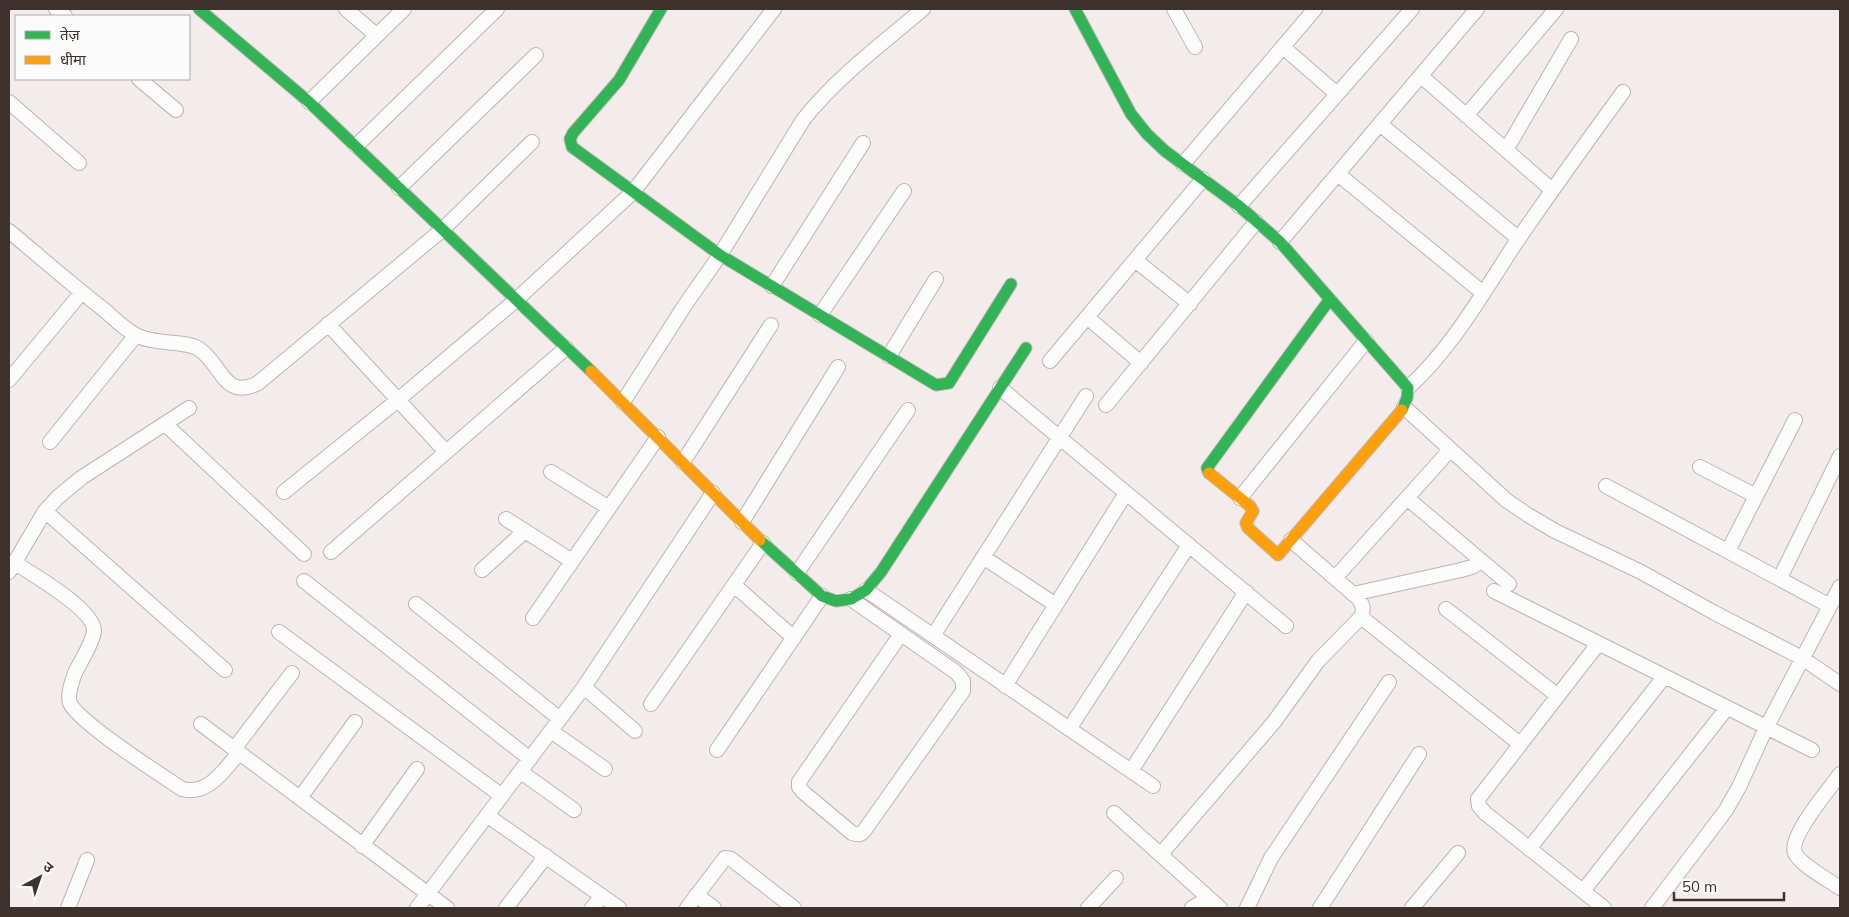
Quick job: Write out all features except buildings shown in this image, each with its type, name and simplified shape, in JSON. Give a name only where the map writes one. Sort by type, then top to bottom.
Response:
[{"type":"street","points":[[199,9],[309,102],[356,146],[623,402],[763,543],[822,596],[836,601],[851,599],[866,590],[882,572],[1026,348]]},
{"type":"street","points":[[346,9],[376,35]]},
{"type":"street","points":[[309,102],[404,9]]},
{"type":"street","points":[[356,146],[497,9]]},
{"type":"street","points":[[661,9],[618,80],[573,134],[570,139],[572,147],[720,255],[936,385],[943,385],[949,382],[1011,284]]},
{"type":"street","points":[[284,492],[399,399],[516,300],[634,192],[774,9]]},
{"type":"street","points":[[623,402],[685,305],[720,255],[803,120],[816,103],[855,66],[923,9]]},
{"type":"street","points":[[1075,9],[1131,114],[1147,134],[1280,242],[1330,299],[1366,342],[1408,388],[1408,398],[1404,407],[1278,555],[1248,528],[1246,523],[1253,511],[1250,506],[1209,474],[1207,468],[1210,461],[1330,299]]},
{"type":"street","points":[[1174,9],[1195,47]]},
{"type":"street","points":[[1183,164],[1315,9]]},
{"type":"street","points":[[1238,206],[1412,9]]},
{"type":"street","points":[[1280,242],[1477,9]]},
{"type":"street","points":[[1466,116],[1556,9]]},
{"type":"street","points":[[1506,150],[1571,39]]},
{"type":"street","points":[[1283,47],[1337,94]]},
{"type":"street","points":[[399,188],[536,55]]},
{"type":"street","points":[[1420,76],[1552,190]]},
{"type":"street","points":[[139,80],[176,110]]},
{"type":"street","points":[[1408,388],[1437,358],[1552,190],[1623,92]]},
{"type":"street","points":[[9,103],[80,163]]},
{"type":"street","points":[[1380,124],[1519,239]]},
{"type":"street","points":[[11,237],[136,335],[149,340],[197,348],[206,355],[229,383],[238,388],[246,389],[258,382],[442,230],[532,142]]},
{"type":"street","points":[[772,286],[863,143]]},
{"type":"street","points":[[1338,174],[1483,293]]},
{"type":"street","points":[[1050,361],[1203,179]]},
{"type":"street","points":[[820,314],[904,191]]},
{"type":"street","points":[[1106,406],[1256,222]]},
{"type":"street","points":[[1135,260],[1190,304]]},
{"type":"street","points":[[889,356],[936,278]]},
{"type":"street","points":[[9,380],[82,292]]},
{"type":"street","points":[[1087,317],[1141,364]]},
{"type":"street","points":[[328,324],[446,452]]},
{"type":"street","points":[[683,462],[771,325]]},
{"type":"street","points":[[50,442],[136,335]]},
{"type":"street","points":[[1240,498],[1366,342]]},
{"type":"street","points":[[331,552],[566,348]]},
{"type":"street","points":[[742,522],[838,367]]},
{"type":"street","points":[[1000,388],[1286,626]]},
{"type":"street","points":[[933,636],[1086,396]]},
{"type":"street","points":[[1404,407],[1506,500],[1528,516],[1641,572],[1802,658],[1840,684]]},
{"type":"street","points":[[189,408],[81,478],[58,498],[45,510],[12,567],[59,591],[83,610],[91,622],[94,630],[73,677],[70,702],[88,723],[182,789],[188,791],[198,790],[217,778],[292,673]]},
{"type":"street","points":[[797,574],[908,410]]},
{"type":"street","points":[[1728,551],[1795,420]]},
{"type":"street","points":[[165,424],[304,554]]},
{"type":"street","points":[[533,618],[658,437]]},
{"type":"street","points":[[1334,578],[1450,450]]},
{"type":"street","points":[[1780,578],[1840,456]]},
{"type":"street","points":[[1700,467],[1756,496]]},
{"type":"street","points":[[551,472],[609,508]]},
{"type":"street","points":[[1606,486],[1830,606]]},
{"type":"street","points":[[417,908],[584,687],[713,493]]},
{"type":"street","points":[[1005,686],[1126,493]]},
{"type":"street","points":[[1407,498],[1509,584]]},
{"type":"street","points":[[45,510],[225,670]]},
{"type":"street","points":[[506,519],[572,561]]},
{"type":"street","points":[[482,570],[525,531]]},
{"type":"street","points":[[1161,854],[1274,722],[1318,661],[1361,617],[1363,606],[1359,599],[1291,540]]},
{"type":"street","points":[[651,704],[763,543]]},
{"type":"street","points":[[1069,729],[1188,545]]},
{"type":"street","points":[[983,557],[1056,605]]},
{"type":"street","points":[[1353,594],[1461,570],[1472,567],[1482,561]]},
{"type":"street","points":[[304,581],[530,759]]},
{"type":"street","points":[[734,585],[794,638]]},
{"type":"street","points":[[1652,908],[1726,810],[1739,787],[1766,728],[1840,587]]},
{"type":"street","points":[[866,590],[1153,786]]},
{"type":"street","points":[[1494,591],[1812,750]]},
{"type":"street","points":[[1131,771],[1246,592]]},
{"type":"street","points":[[717,750],[822,596]]},
{"type":"street","points":[[851,599],[957,673],[963,681],[963,691],[864,830],[861,834],[856,835],[803,792],[799,787],[799,782],[901,634]]},
{"type":"street","points":[[416,604],[560,719]]},
{"type":"street","points":[[1446,609],[1558,696]]},
{"type":"street","points":[[1361,617],[1520,744]]},
{"type":"street","points":[[279,632],[502,796]]},
{"type":"street","points":[[1598,644],[1478,799],[1479,806],[1485,813],[1604,908]]},
{"type":"street","points":[[1529,849],[1664,677]]},
{"type":"street","points":[[1247,908],[1275,851],[1389,682]]},
{"type":"street","points":[[584,687],[634,731]]},
{"type":"street","points":[[1582,890],[1727,708]]},
{"type":"street","points":[[300,798],[355,722]]},
{"type":"street","points":[[200,724],[446,908]]},
{"type":"street","points":[[552,731],[604,769]]},
{"type":"street","points":[[1320,908],[1419,754]]},
{"type":"street","points":[[362,846],[417,769]]},
{"type":"street","points":[[521,772],[574,810]]},
{"type":"street","points":[[1840,777],[1798,832],[1794,844],[1795,853],[1802,862],[1840,888]]},
{"type":"street","points":[[1114,813],[1220,908]]},
{"type":"street","points":[[488,816],[620,908]]},
{"type":"street","points":[[1412,908],[1458,853]]},
{"type":"street","points":[[506,908],[546,856]]},
{"type":"street","points":[[687,908],[725,858],[731,859],[794,908]]},
{"type":"street","points":[[68,908],[87,860]]},
{"type":"street","points":[[1088,908],[1116,878]]},
{"type":"street","points":[[696,895],[714,908]]},
{"type":"street","points":[[592,908],[602,896]]},
{"type":"street","points":[[1192,908],[1209,898]]},
{"type":"traffic: fast","points":[[199,9],[309,102],[591,371]]},
{"type":"traffic: fast","points":[[661,9],[619,80],[573,133],[570,139],[572,147],[720,255],[936,385],[949,383],[1011,284]]},
{"type":"traffic: fast","points":[[1075,9],[1131,114],[1147,134],[1165,151],[1239,206],[1280,242],[1408,388],[1407,398],[1402,410]]},
{"type":"traffic: fast","points":[[1209,473],[1207,468],[1330,299]]},
{"type":"traffic: fast","points":[[760,540],[822,596],[836,601],[851,599],[866,590],[881,572],[1026,348]]},
{"type":"traffic: slow","points":[[591,371],[760,540]]},
{"type":"traffic: slow","points":[[1209,473],[1250,506],[1253,511],[1246,523],[1248,528],[1278,555],[1402,410]]}]
